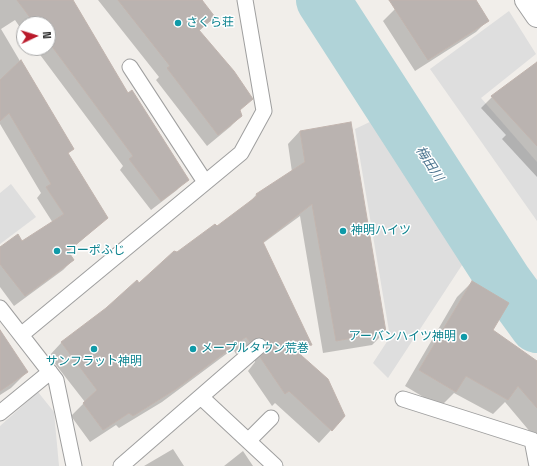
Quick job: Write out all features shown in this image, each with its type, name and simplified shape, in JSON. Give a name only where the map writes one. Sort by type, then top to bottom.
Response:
[{"type":"street","points":[[526,0],[537,16]]},
{"type":"lane","points":[[21,335],[241,153],[264,111],[245,0]]},
{"type":"lane","points":[[130,67],[205,182]]},
{"type":"lane","points":[[0,308],[56,380],[74,466]]},
{"type":"lane","points":[[121,466],[259,346]]},
{"type":"lane","points":[[0,413],[50,372]]},
{"type":"lane","points":[[201,397],[275,466]]},
{"type":"lane","points":[[403,399],[532,440],[536,466]]},
{"type":"lane","points":[[248,441],[271,418]]},
{"type":"shaded area","points":[[509,11],[536,54],[481,98],[537,162],[537,221],[430,69]]},
{"type":"shaded area","points":[[374,120],[464,262],[388,378],[373,363],[390,337],[355,129]]},
{"type":"shaded area","points":[[11,184],[36,217],[0,244],[0,193]]},
{"type":"shaded area","points":[[38,392],[54,412],[59,466],[0,466],[0,426]]},
{"type":"building","points":[[17,0],[73,0],[128,93],[132,90],[189,180],[161,201],[129,159],[133,156],[56,52],[56,16],[29,16]]},
{"type":"building","points":[[118,0],[202,0],[215,17],[199,30],[234,71],[253,99],[240,110],[242,116],[218,135],[167,68],[170,66]]},
{"type":"building","points":[[389,0],[476,0],[489,21],[428,60]]},
{"type":"building","points":[[21,60],[74,149],[68,153],[108,218],[68,251],[74,260],[25,296],[0,264],[0,247],[18,234],[22,241],[64,214],[46,187],[51,184],[9,113],[0,121],[0,80]]},
{"type":"building","points":[[537,62],[537,146],[491,96]]},
{"type":"building","points":[[351,122],[386,332],[336,341],[312,204],[263,242],[312,345],[293,348],[328,379],[345,416],[332,431],[289,391],[285,394],[260,357],[267,349],[268,345],[266,340],[258,337],[250,342],[246,337],[176,389],[133,416],[129,413],[103,430],[83,403],[97,390],[61,342],[106,308],[137,280],[139,283],[174,251],[177,252],[215,224],[217,226],[257,196],[256,194],[305,162],[300,131]]},
{"type":"building","points":[[472,281],[509,303],[493,330],[537,361],[537,408],[518,386],[508,400],[466,376],[456,392],[419,370]]},
{"type":"building","points":[[0,330],[28,372],[0,391]]},
{"type":"waterway","name":"梅田川","points":[[323,0],[505,282],[537,326]]},
{"type":"place","name":"さくら荘","points":[[178,23]]},
{"type":"place","name":"神明ハイツ","points":[[343,231]]},
{"type":"place","name":"コーポふじ","points":[[57,251]]},
{"type":"place","name":"アーバンハイツ神明","points":[[464,337]]},
{"type":"place","name":"サンフラット神明","points":[[94,349]]},
{"type":"place","name":"メープルタウン荒巻","points":[[193,349]]}]
